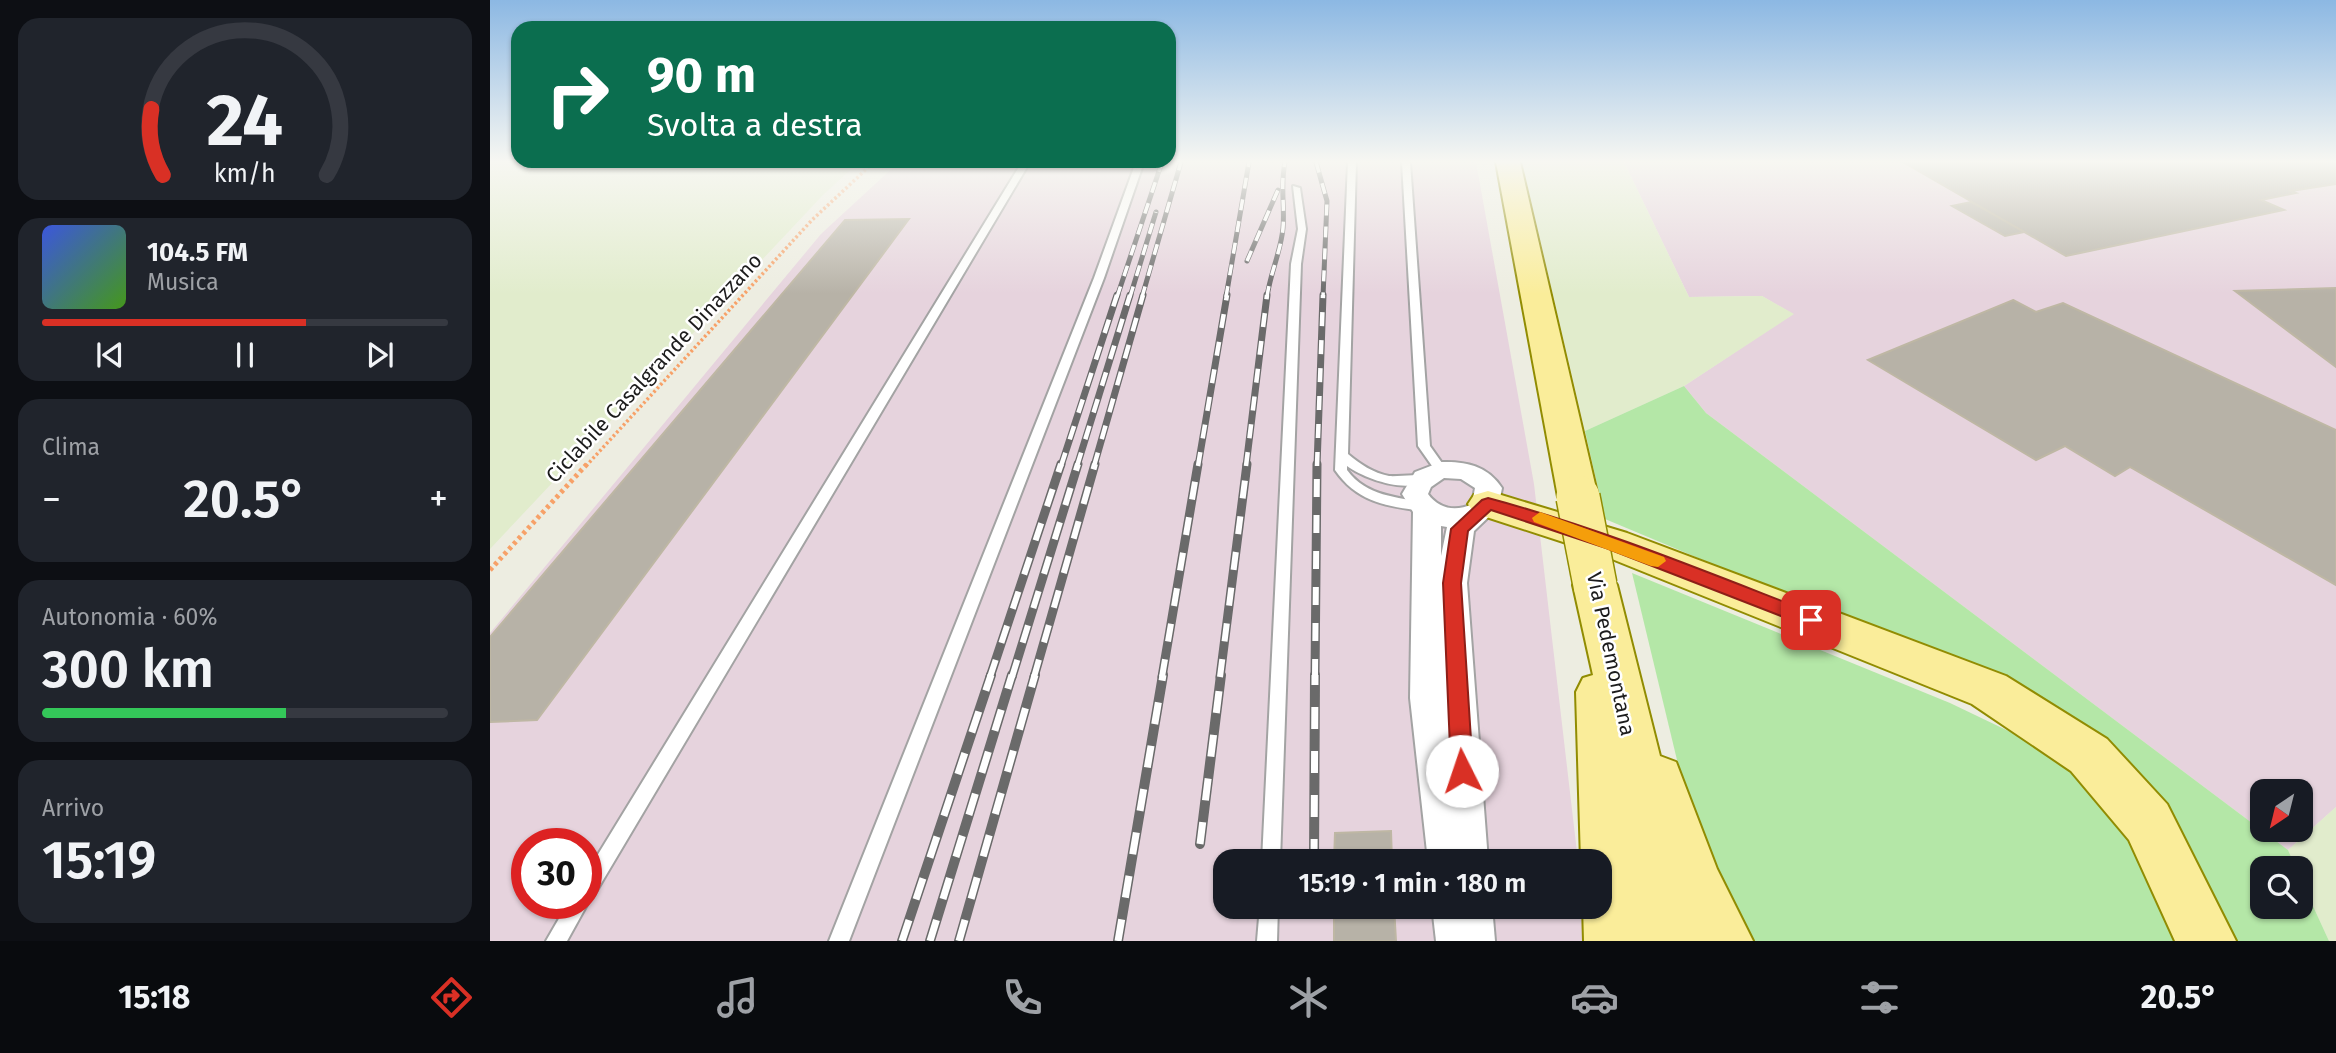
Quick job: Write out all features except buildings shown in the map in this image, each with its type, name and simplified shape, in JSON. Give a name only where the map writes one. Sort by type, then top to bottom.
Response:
[{"type":"main road","name":"Via Pedemontana","points":[[1517,206],[1639,784],[1657,889],[1662,941]]},
{"type":"main road","points":[[1479,510],[1538,517],[1612,543],[1989,690],[2089,755],[2148,822],[2206,941]]},
{"type":"main road","points":[[1601,608],[1614,941]]},
{"type":"main road","points":[[1601,608],[1693,880],[1723,941]]},
{"type":"street","points":[[1428,492],[1465,471],[1484,480],[1489,488],[1479,510],[1460,529],[1452,583],[1468,849]]},
{"type":"street","points":[[1428,492],[1445,518],[1479,510]]},
{"type":"street","points":[[1428,492],[1427,698],[1446,849]]},
{"type":"street","points":[[1453,919],[1456,941]]},
{"type":"street","points":[[1473,919],[1475,941]]},
{"type":"lane","points":[[602,864],[999,206]]},
{"type":"lane","points":[[839,941],[1099,278],[1124,206]]},
{"type":"lane","points":[[1272,849],[1296,264],[1302,229],[1299,206]]},
{"type":"lane","points":[[1351,206],[1341,470],[1349,485],[1377,498],[1428,492]]},
{"type":"lane","points":[[1409,206],[1428,492]]},
{"type":"lane","points":[[1343,456],[1357,470],[1370,476],[1403,482],[1428,492]]},
{"type":"lane","points":[[556,941],[569,919]]},
{"type":"lane","points":[[1267,941],[1268,919]]},
{"type":"path","name":"Ciclabile Casalgrande Dinazzano","points":[[490,570],[827,206]]},
{"type":"shaded area","points":[[851,206],[1484,206],[1534,484],[1577,849],[1213,849],[1213,919],[1584,919],[1587,941],[490,941],[490,633],[821,234]]},
{"type":"shaded area","points":[[1645,206],[2336,206],[2336,807],[2314,827],[2314,779],[2250,779],[2250,821],[1706,413],[1684,386],[1793,314],[1762,296],[1689,297]]},
{"type":"shaded area","points":[[2277,842],[2297,842],[2288,850]]},
{"type":"green space","points":[[490,206],[813,206],[490,549]]},
{"type":"green space","points":[[1532,206],[1645,206],[1689,297],[1762,296],[1794,314],[1684,386],[1585,431]]},
{"type":"green space","points":[[1684,386],[1706,413],[2250,821],[2250,842],[2277,842],[2288,850],[2291,856],[2250,856],[2250,919],[2313,919],[2313,906],[2329,941],[2223,941],[2137,786],[1887,637],[1605,519],[1585,431]]},
{"type":"green space","points":[[1632,573],[1950,703],[2040,746],[2116,807],[2147,850],[2174,941],[1754,941],[1741,928],[1703,868]]},
{"type":"green space","points":[[2336,807],[2336,941],[2329,941],[2313,906],[2313,856],[2291,856],[2288,850],[2297,842],[2314,842],[2314,827]]},
{"type":"railway","points":[[1117,297],[1147,206]]},
{"type":"railway","points":[[1142,297],[1168,206]]},
{"type":"railway","points":[[1226,297],[1242,206]]},
{"type":"railway","points":[[1247,261],[1271,206]]},
{"type":"railway","points":[[1267,297],[1282,237],[1283,206]]},
{"type":"railway","points":[[1323,297],[1327,206]]},
{"type":"railway","points":[[1130,297],[1156,212]]},
{"type":"railway","points":[[1061,466],[1117,295]]},
{"type":"railway","points":[[1077,466],[1130,295]]},
{"type":"railway","points":[[1094,466],[1143,295]]},
{"type":"railway","points":[[1198,466],[1227,295]]},
{"type":"railway","points":[[1246,466],[1267,295]]},
{"type":"railway","points":[[1317,466],[1323,295]]},
{"type":"railway","points":[[990,677],[1061,464]]},
{"type":"railway","points":[[1012,677],[1078,464]]},
{"type":"railway","points":[[1034,677],[1095,464]]},
{"type":"railway","points":[[1162,677],[1198,464]]},
{"type":"railway","points":[[1220,677],[1247,464]]},
{"type":"railway","points":[[1315,677],[1317,464]]},
{"type":"railway","points":[[902,941],[991,675]]},
{"type":"railway","points":[[930,941],[1012,675]]},
{"type":"railway","points":[[959,941],[1035,675]]},
{"type":"railway","points":[[1118,941],[1163,675]]},
{"type":"railway","points":[[1200,844],[1221,675]]},
{"type":"railway","points":[[1314,849],[1315,675]]},
{"type":"slow traffic","points":[[1540,518],[1658,561]]},
{"type":"route","points":[[1462,771],[1452,583],[1460,529],[1471,516],[1488,504],[1538,517],[1612,543],[1811,620]]}]
